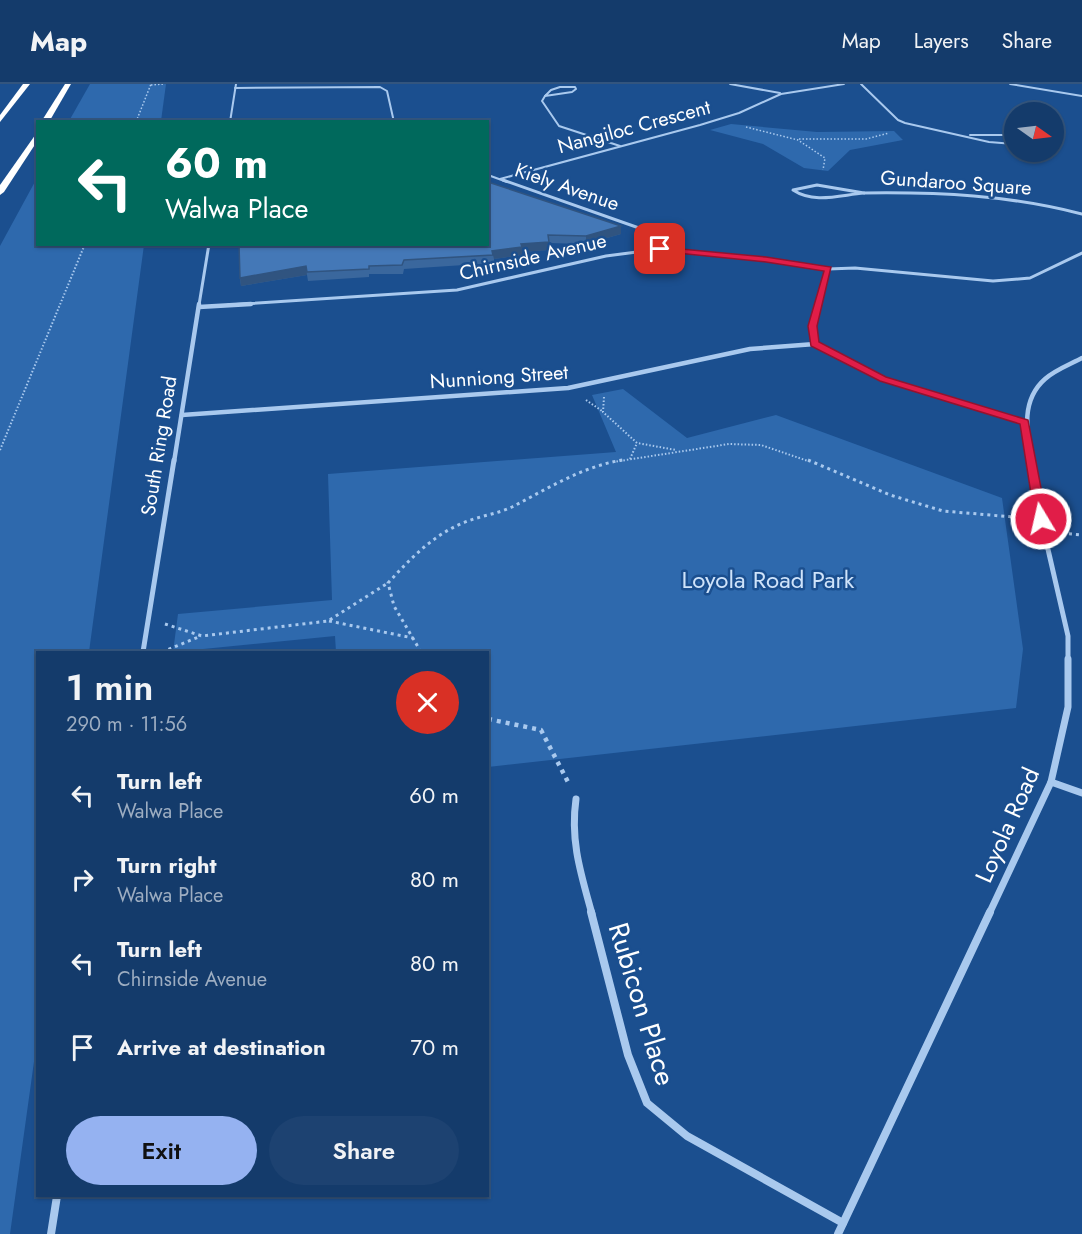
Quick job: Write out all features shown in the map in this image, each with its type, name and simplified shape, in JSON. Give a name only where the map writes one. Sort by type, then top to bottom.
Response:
[{"type":"highway","points":[[0,120],[27,84]]},
{"type":"highway","points":[[46,120],[68,84]]},
{"type":"highway","points":[[0,192],[36,136]]},
{"type":"street","points":[[730,84],[781,94]]},
{"type":"street","name":"Nangiloc Crescent","points":[[500,179],[716,120],[739,113],[781,94],[844,84]]},
{"type":"street","points":[[861,84],[898,120],[988,142],[1004,143]]},
{"type":"street","points":[[1010,84],[1082,96]]},
{"type":"street","points":[[230,120],[236,86],[380,87],[387,91],[394,120]]},
{"type":"street","points":[[544,96],[572,92],[576,89],[572,86],[550,90],[544,96],[542,101],[559,126],[622,147]]},
{"type":"street","points":[[964,135],[1004,135]]},
{"type":"street","name":"Kiely Avenue","points":[[489,175],[656,234],[660,249]]},
{"type":"street","name":"Gundaroo Square","points":[[864,193],[817,185],[793,190],[806,196],[822,197],[864,193],[1001,197],[1034,202],[1082,214]]},
{"type":"street","name":"South Ring Road","points":[[143,651],[209,246]]},
{"type":"street","name":"Chirnside Avenue","points":[[199,307],[457,290],[606,256],[660,249],[766,259],[828,269],[855,268],[1013,281],[1030,278],[1082,253]]},
{"type":"street","points":[[828,269],[812,326],[815,344],[883,379],[1025,422]]},
{"type":"street","name":"Nunniong Street","points":[[182,415],[568,388],[750,350],[815,344]]},
{"type":"street","name":"Loyola Road","points":[[838,1234],[1051,782],[1068,707],[1068,636],[1041,519],[1025,422],[1031,399],[1045,379],[1082,358]]},
{"type":"street","points":[[1051,782],[1082,793]]},
{"type":"street","name":"Rubicon Place","points":[[576,799],[573,819],[574,845],[628,1055],[647,1103],[687,1136],[843,1223]]},
{"type":"street","points":[[51,1234],[57,1197]]},
{"type":"path","points":[[137,120],[151,85],[163,84]]},
{"type":"path","points":[[716,120],[798,140],[814,148],[825,158],[822,175],[817,185]]},
{"type":"path","points":[[798,140],[866,139],[919,126]]},
{"type":"path","points":[[0,450],[84,246]]},
{"type":"path","points":[[604,382],[603,412],[637,443],[679,451]]},
{"type":"path","points":[[630,459],[637,443]]},
{"type":"path","points":[[328,621],[388,583],[420,549],[462,523],[509,508],[560,481],[600,466],[679,451],[729,444],[761,445],[793,454],[890,495],[943,511],[1041,519]]},
{"type":"path","points":[[388,583],[394,606],[421,651]]},
{"type":"path","points":[[148,618],[202,636]]},
{"type":"path","points":[[164,651],[202,636],[328,621],[413,638]]},
{"type":"path","points":[[489,719],[541,730],[576,799]]},
{"type":"green space","points":[[90,84],[166,84],[161,120],[70,120]]},
{"type":"green space","points":[[731,124],[817,132],[894,131],[903,140],[850,150],[828,171],[804,168],[763,144],[710,130]]},
{"type":"green space","points":[[36,180],[36,246],[144,246],[89,651],[36,651],[36,1047],[10,1234],[0,1234],[0,246]]},
{"type":"green space","name":"Loyola Road Park","points":[[623,389],[687,438],[776,415],[1002,498],[1023,649],[1016,708],[489,767],[489,651],[336,651],[335,636],[173,651],[178,614],[332,600],[328,474],[616,452],[592,395]]},
{"type":"building","points":[[489,182],[621,226],[586,236],[548,235],[549,242],[521,244],[522,247],[492,251],[493,255],[404,260],[402,265],[369,266],[369,269],[307,272],[306,266],[240,278],[239,246],[489,246]]},
{"type":"route","points":[[660,249],[766,259],[828,269],[812,326],[815,344],[883,379],[1025,422],[1041,519]]}]
